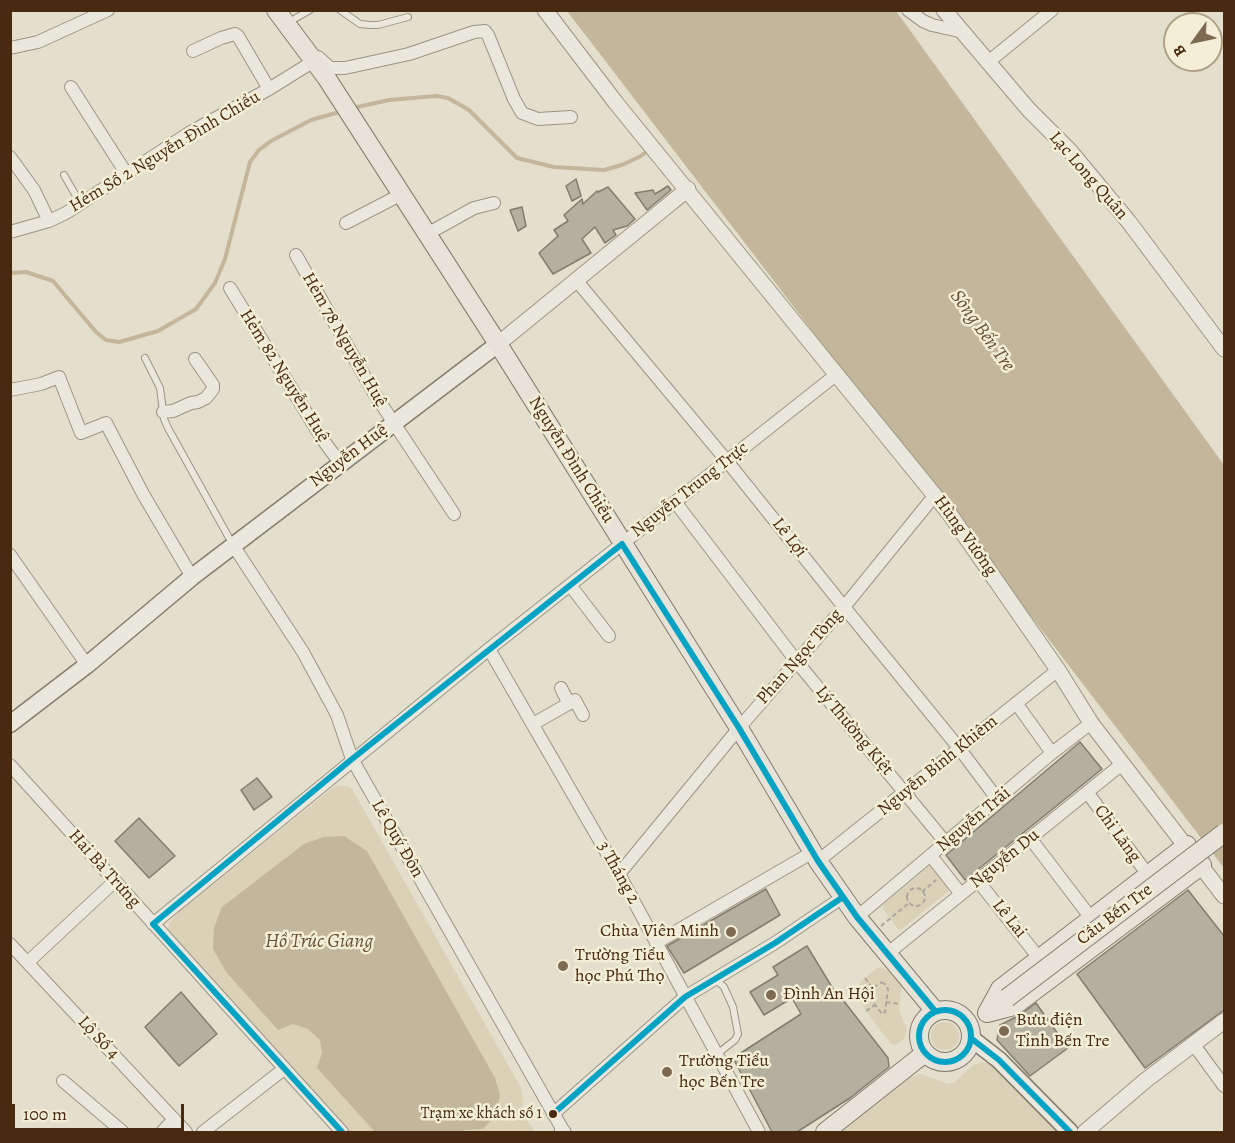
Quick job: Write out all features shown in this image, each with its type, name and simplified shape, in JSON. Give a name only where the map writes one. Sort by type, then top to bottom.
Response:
[{"type":"main road","points":[[281,17],[314,61],[330,73]]},
{"type":"main road","name":"Nguyễn Đình Chiểu","points":[[330,73],[370,146],[498,344],[739,728],[815,857],[871,934],[935,1011]]},
{"type":"main road","name":"Nguyễn Huệ","points":[[12,718],[87,665],[192,577],[498,344]]},
{"type":"main road","name":"Cầu Bến Tre","points":[[987,1013],[1224,833]]},
{"type":"main road","points":[[1070,1132],[970,1030],[957,1012],[935,1011],[928,1015],[919,1029],[918,1038],[925,1053],[939,1062],[955,1061],[967,1051],[970,1030],[987,1013],[1000,990],[1186,845]]},
{"type":"main road","points":[[987,1013],[1014,1006],[1202,865]]},
{"type":"main road","points":[[825,1132],[925,1053]]},
{"type":"street","points":[[10,48],[38,42],[108,10]]},
{"type":"street","name":"Hùng Vương","points":[[546,10],[616,103],[935,495],[969,540],[1058,670],[1091,723],[1224,896]]},
{"type":"street","points":[[908,10],[923,21],[959,31]]},
{"type":"street","name":"Lạc Long Quân","points":[[944,10],[959,31],[1029,110],[1070,151],[1129,222],[1224,349]]},
{"type":"street","points":[[987,63],[1052,10]]},
{"type":"street","points":[[300,42],[330,73],[409,54],[474,32],[485,31],[522,113],[538,120],[571,117]]},
{"type":"street","points":[[193,51],[235,34],[269,89]]},
{"type":"street","name":"Hẻm Số 2 Nguyễn Đình Chiểu","points":[[10,232],[49,221],[80,204],[189,134],[314,61]]},
{"type":"street","points":[[71,87],[126,173]]},
{"type":"street","points":[[10,157],[34,190],[49,221]]},
{"type":"street","name":"Nguyễn Huệ","points":[[498,344],[576,280],[684,185]]},
{"type":"street","points":[[346,223],[402,195]]},
{"type":"street","points":[[427,234],[474,208],[494,203]]},
{"type":"street","name":"Hẻm 78 Nguyễn Huệ","points":[[296,255],[393,423],[453,514]]},
{"type":"street","name":"Lê Lợi","points":[[576,280],[727,461],[959,748],[998,800]]},
{"type":"street","name":"Hẻm 82 Nguyễn Huệ","points":[[230,288],[323,440],[340,463]]},
{"type":"street","points":[[163,412],[198,402],[206,398],[213,390],[213,385],[195,359]]},
{"type":"street","name":"Nguyễn Trung Trực","points":[[153,924],[352,759],[837,374]]},
{"type":"street","points":[[10,390],[41,384],[58,377],[81,433],[106,423],[143,494],[192,577]]},
{"type":"street","name":"Phan Ngọc Tòng","points":[[619,874],[739,728],[844,607],[935,495]]},
{"type":"street","name":"Lý Thường Kiệt","points":[[676,503],[797,662],[946,843]]},
{"type":"street","name":"Lê Quý Đôn","points":[[233,545],[303,652],[337,715],[352,759],[563,1132]]},
{"type":"street","points":[[10,555],[87,665]]},
{"type":"street","points":[[570,585],[609,636]]},
{"type":"street","name":"3 Tháng 2","points":[[489,649],[619,874],[759,1132]]},
{"type":"street","name":"Nguyễn Bỉnh Khiêm","points":[[656,943],[815,857],[904,792],[1058,670]]},
{"type":"street","points":[[561,688],[569,704]]},
{"type":"street","points":[[532,724],[575,700],[583,715]]},
{"type":"street","points":[[1016,703],[1052,753]]},
{"type":"street","name":"Nguyễn Trãi","points":[[858,917],[1052,753],[1091,723]]},
{"type":"street","name":"Nguyễn Du","points":[[887,954],[1122,764]]},
{"type":"street","name":"Hai Bà Trưng","points":[[10,765],[342,1132]]},
{"type":"street","name":"Chi Lăng","points":[[1087,792],[1148,875]]},
{"type":"street","points":[[1030,838],[1091,918]]},
{"type":"street","points":[[931,856],[961,894]]},
{"type":"street","points":[[28,962],[115,881]]},
{"type":"street","name":"Lê Lai","points":[[978,881],[1039,958]]},
{"type":"street","points":[[553,1114],[685,997],[775,944],[843,897]]},
{"type":"street","name":"Lộ Số 4","points":[[10,944],[186,1132]]},
{"type":"street","points":[[1085,1132],[1146,1080],[1224,1022]]},
{"type":"street","points":[[1194,1045],[1224,1086]]},
{"type":"street","points":[[203,1132],[284,1069]]},
{"type":"street","points":[[63,1081],[123,1132]]},
{"type":"street","points":[[162,1132],[174,1119]]},
{"type":"lane","points":[[281,17],[310,10]]},
{"type":"lane","points":[[340,10],[360,24],[370,26],[408,17]]},
{"type":"lane","points":[[64,175],[80,204]]},
{"type":"lane","points":[[145,358],[160,388],[164,419],[177,447],[233,545]]},
{"type":"lane","points":[[716,980],[724,987],[734,1007],[738,1034],[735,1040],[716,1055]]},
{"type":"path","points":[[922,891],[940,876]]},
{"type":"path","points":[[915,889],[922,891],[924,898],[920,905],[914,906],[909,903],[907,895],[910,891],[915,889]]},
{"type":"path","points":[[871,934],[909,903]]},
{"type":"path","points":[[865,978],[873,988]]},
{"type":"path","points":[[882,982],[888,990],[885,1012],[882,1014],[870,997],[873,988],[882,982]]},
{"type":"path","points":[[886,1002],[900,1004]]},
{"type":"path","points":[[866,1011],[875,1005]]},
{"type":"shaded area","name":"Hồ Trúc Giang","points":[[335,786],[351,788],[359,801],[521,1088],[522,1113],[535,1132],[350,1132],[168,932],[169,923],[181,910]]},
{"type":"shaded area","points":[[932,864],[952,888],[902,929],[898,929],[883,909],[884,904]]},
{"type":"shaded area","points":[[881,967],[890,972],[902,986],[899,1009],[907,1030],[903,1040],[895,1045],[890,1043],[857,997],[857,987],[875,969]]},
{"type":"shaded area","points":[[945,1022],[955,1026],[959,1036],[955,1046],[945,1050],[935,1046],[931,1036],[935,1026]]},
{"type":"shaded area","points":[[981,1062],[999,1068],[1057,1128],[1058,1132],[836,1132],[911,1077],[921,1074],[948,1084],[955,1082],[973,1065]]},
{"type":"water","name":"Sông Bến Tre","points":[[567,11],[896,11],[1224,465],[1224,868]]},
{"type":"water","name":"Hồ Trúc Giang","points":[[344,836],[367,851],[495,1078],[500,1095],[496,1115],[483,1129],[461,1132],[375,1132],[317,1068],[322,1053],[320,1040],[308,1029],[293,1024],[278,1030],[227,973],[213,949],[214,928],[222,907],[304,844],[324,837]]},
{"type":"building","points":[[576,179],[581,196],[572,201],[566,186]]},
{"type":"building","points":[[668,186],[671,190],[647,210],[635,193],[653,190],[655,194]]},
{"type":"building","points":[[608,187],[635,219],[627,226],[613,230],[616,235],[605,243],[595,227],[582,239],[591,253],[553,274],[539,253],[558,236],[554,230],[568,221],[564,215],[582,199],[583,204],[597,191]]},
{"type":"building","points":[[522,207],[526,226],[518,231],[510,210]]},
{"type":"building","points":[[1080,742],[1102,769],[965,880],[946,855]]},
{"type":"building","points":[[257,778],[272,797],[254,810],[241,790]]},
{"type":"building","points":[[139,818],[175,856],[149,878],[115,841]]},
{"type":"building","points":[[766,889],[780,915],[684,973],[667,946]]},
{"type":"building","points":[[1188,890],[1224,936],[1224,1010],[1145,1068],[1077,974]]},
{"type":"building","points":[[807,946],[835,992],[888,1058],[889,1067],[850,1098],[797,1132],[772,1132],[733,1058],[801,1014],[792,998],[764,1015],[750,992],[778,975],[773,967]]},
{"type":"building","points":[[181,992],[217,1034],[179,1066],[145,1027]]},
{"type":"building","points":[[1036,1003],[1068,1048],[1030,1076],[997,1040],[1000,1025],[1020,1015]]},
{"type":"waterway","points":[[353,108],[389,100],[436,96],[448,98],[469,110],[517,158],[554,167],[604,170],[622,165],[650,149]]},
{"type":"waterway","points":[[10,273],[26,272],[53,281],[96,332],[106,340],[119,342],[158,331],[196,309],[215,283],[225,259],[250,162],[259,150],[311,120],[343,111]]},
{"type":"transit line","points":[[342,1132],[153,924],[352,759],[622,544],[739,728],[818,861],[857,917],[935,1011]]},
{"type":"transit line","points":[[553,1114],[685,997],[775,943],[843,897]]},
{"type":"transit line","points":[[940,1010],[950,1010],[964,1017],[971,1036],[964,1055],[950,1062],[940,1062],[930,1058],[923,1051],[919,1041],[919,1031],[923,1021],[930,1014],[940,1010]]},
{"type":"transit line","points":[[972,1039],[999,1060],[1070,1132]]},
{"type":"place","name":"Chùa Viên Minh","points":[[731,932]]},
{"type":"place","name":"Trường Tiểu học Phú Thọ","points":[[563,966]]},
{"type":"place","name":"Đình An Hội","points":[[771,995]]},
{"type":"place","name":"Bưu điện Tỉnh Bến Tre","points":[[1004,1031]]},
{"type":"place","name":"Trường Tiểu học Bến Tre","points":[[667,1072]]},
{"type":"place","name":"Trạm xe khách số 1","points":[[553,1114]]}]
